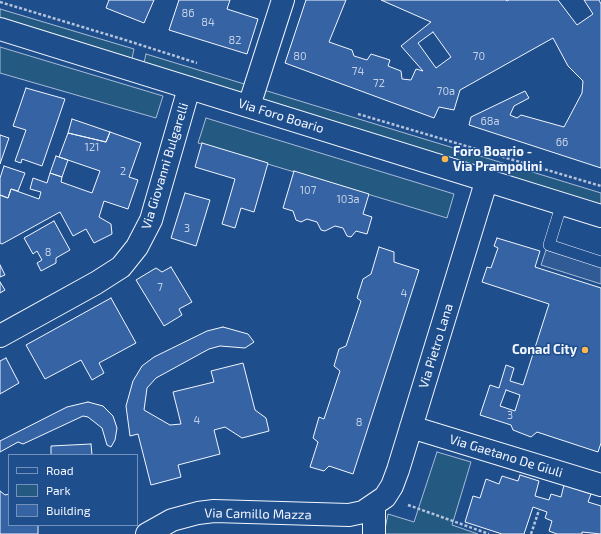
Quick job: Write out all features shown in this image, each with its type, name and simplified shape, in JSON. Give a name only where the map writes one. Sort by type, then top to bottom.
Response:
[{"type":"street","points":[[249,106],[282,0]]},
{"type":"street","name":"Via Foro Boario","points":[[0,29],[601,216]]},
{"type":"street","name":"Via Giovanni Bulgarelli","points":[[0,336],[121,267],[137,247],[151,220],[189,88]]},
{"type":"street","name":"Via Pietro Lana","points":[[374,534],[379,502],[392,486],[398,470],[487,180]]},
{"type":"street","name":"Via Gaetano De Giuli","points":[[411,426],[601,485]]},
{"type":"street","name":"Via Camillo Mazza","points":[[147,534],[185,516],[214,511],[349,515],[363,512],[379,502]]},
{"type":"lane","points":[[562,203],[549,245],[601,262]]},
{"type":"path","points":[[0,2],[122,39],[204,66]]},
{"type":"path","points":[[356,113],[601,186]]},
{"type":"path","points":[[379,502],[489,534]]},
{"type":"path","points":[[531,534],[539,510]]},
{"type":"green space","points":[[0,9],[134,49],[131,63],[0,24]]},
{"type":"green space","points":[[0,47],[163,96],[156,118],[0,73]]},
{"type":"green space","points":[[146,54],[601,193],[601,207],[143,67]]},
{"type":"green space","points":[[206,118],[454,194],[447,218],[198,143]]},
{"type":"green space","points":[[437,452],[471,462],[452,525],[478,534],[384,534],[388,514],[414,522]]},
{"type":"shaded area","points":[[546,250],[601,267],[601,284],[541,265]]},
{"type":"building","points":[[109,0],[154,0],[144,23],[106,8]]},
{"type":"building","points":[[179,0],[230,0],[227,9],[258,19],[247,54],[169,30]]},
{"type":"building","points":[[306,0],[346,0],[329,42],[352,50],[354,56],[367,60],[371,54],[390,60],[388,66],[401,71],[402,79],[411,80],[416,69],[423,71],[401,46],[431,22],[381,0],[558,0],[577,25],[593,14],[584,0],[599,0],[601,4],[601,168],[469,125],[471,117],[525,91],[529,98],[514,106],[510,115],[517,118],[521,115],[564,127],[582,93],[583,81],[568,66],[553,38],[460,90],[454,110],[439,107],[434,118],[285,63]],"holes":[[[433,32],[451,57],[436,68],[418,43]]]},
{"type":"building","points":[[26,88],[65,99],[42,166],[22,159],[21,163],[15,161],[26,130],[13,126]]},
{"type":"building","points":[[72,119],[110,132],[106,142],[68,133]]},
{"type":"building","points":[[110,132],[141,143],[129,177],[138,180],[128,209],[104,201],[99,217],[111,224],[112,234],[94,243],[86,229],[73,236],[60,212],[2,244],[0,243],[0,195],[8,198],[11,189],[39,199],[41,192],[30,189],[33,178],[47,183],[50,173],[62,177],[61,182],[92,193],[100,171],[59,157],[68,133],[106,142]]},
{"type":"building","points":[[0,135],[9,138],[0,164]]},
{"type":"building","points":[[202,143],[268,163],[254,212],[241,208],[235,228],[222,224],[235,179],[195,167]]},
{"type":"building","points":[[56,156],[68,160],[62,177],[50,173]]},
{"type":"building","points":[[4,166],[25,173],[18,191],[11,189],[8,198],[0,195],[0,178]]},
{"type":"building","points":[[294,171],[369,194],[363,214],[372,217],[367,234],[356,231],[351,237],[347,236],[343,228],[335,226],[325,231],[321,230],[317,222],[307,219],[301,222],[296,220],[293,211],[283,208]]},
{"type":"building","points":[[185,193],[210,200],[196,246],[171,238]]},
{"type":"building","points":[[54,221],[70,250],[56,258],[56,263],[41,271],[37,263],[42,260],[37,251],[33,254],[24,238]]},
{"type":"building","points":[[497,238],[540,251],[535,267],[601,288],[601,443],[598,452],[537,432],[531,437],[513,430],[511,425],[480,415],[490,385],[499,388],[506,365],[514,368],[510,381],[523,385],[549,304],[482,282],[487,267],[491,268],[498,248],[494,246]],"holes":[[[506,390],[520,395],[515,411],[500,406]]]},
{"type":"building","points":[[379,247],[394,252],[394,262],[419,270],[353,474],[329,466],[324,471],[310,467],[318,442],[313,438],[319,417],[324,419],[340,371],[334,366],[339,349],[346,346],[361,301],[357,298],[363,279],[371,274]]},
{"type":"building","points":[[0,265],[5,275],[0,277]]},
{"type":"building","points":[[171,267],[192,302],[179,309],[182,315],[164,326],[136,280],[156,268],[162,272]]},
{"type":"building","points":[[0,282],[5,290],[0,293]]},
{"type":"building","points":[[111,298],[136,343],[99,363],[104,373],[92,380],[81,360],[45,379],[26,345]]},
{"type":"building","points":[[223,327],[248,334],[254,342],[245,348],[220,346],[209,349],[156,378],[147,388],[144,410],[170,425],[181,424],[173,392],[214,382],[211,371],[243,363],[255,410],[266,418],[269,431],[242,438],[225,427],[214,430],[220,454],[178,465],[181,477],[151,485],[138,434],[130,436],[126,406],[133,381],[142,366],[154,357],[207,331]]},
{"type":"building","points":[[6,358],[19,383],[0,394],[0,361]]},
{"type":"building","points":[[88,402],[103,406],[113,416],[117,428],[115,440],[111,447],[107,445],[102,428],[88,417],[83,416],[23,444],[18,442],[0,452],[0,441],[67,407]]},
{"type":"building","points":[[91,444],[92,454],[51,454],[51,446]]},
{"type":"building","points":[[520,475],[539,481],[535,496],[549,500],[551,494],[561,497],[564,485],[591,494],[588,502],[601,506],[601,534],[582,532],[582,534],[557,534],[549,531],[552,521],[545,518],[547,512],[533,507],[524,534],[502,534],[465,522],[473,496],[480,498],[486,479],[499,484],[502,476],[518,481]]},
{"type":"building","points":[[0,491],[5,495],[8,494],[8,526],[38,526],[38,534],[0,534]]},
{"type":"place","name":"Foro Boario - Via Prampolini","points":[[445,159]]},
{"type":"place","name":"Conad City","points":[[585,350]]}]
